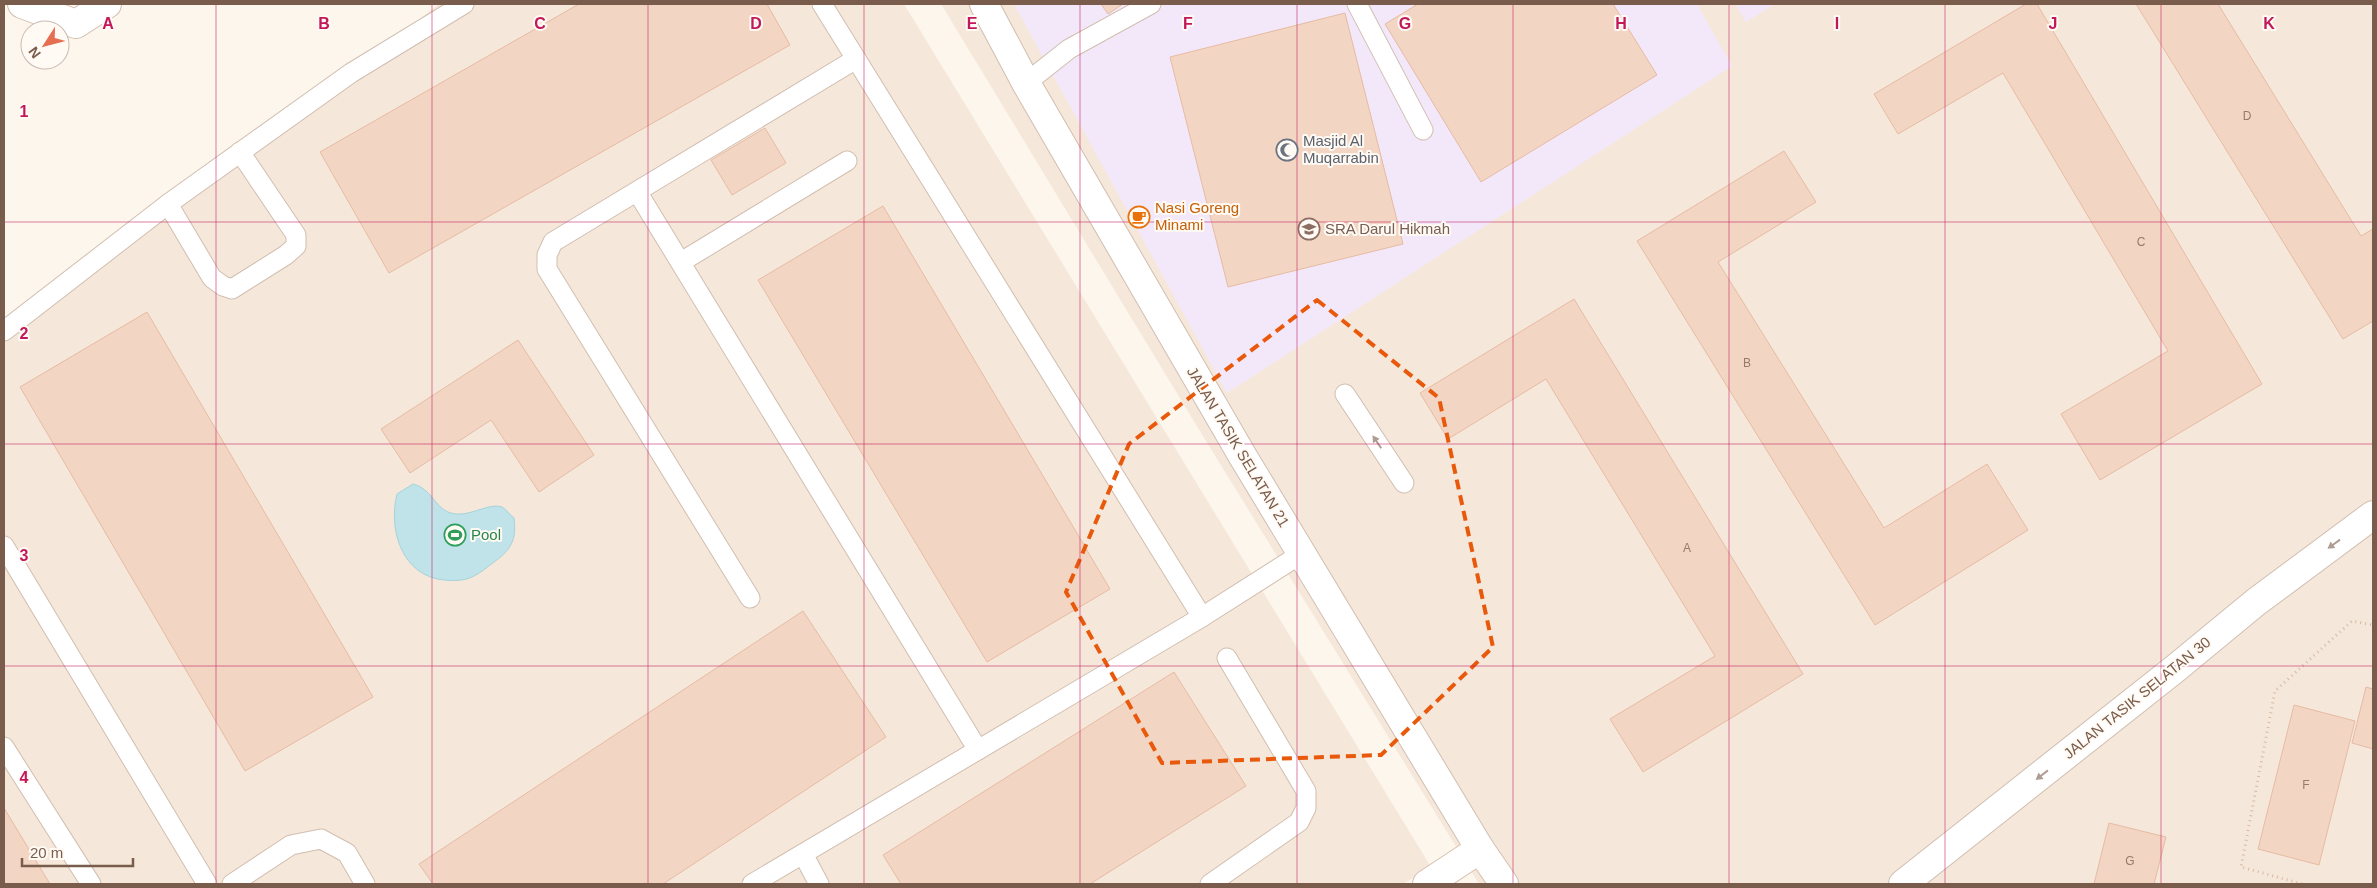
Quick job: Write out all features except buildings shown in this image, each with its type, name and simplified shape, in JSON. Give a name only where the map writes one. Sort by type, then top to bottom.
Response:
[{"type":"street","points":[[22,4],[76,24],[107,4]]},
{"type":"street","name":"JALAN TASIK SELATAN 21","points":[[984,4],[1026,83],[1242,455],[1480,849],[1504,884]]},
{"type":"street","name":"JALAN TASIK SELATAN 30","points":[[1903,884],[2256,602],[2373,515]]},
{"type":"street","points":[[1427,884],[1480,849]]},
{"type":"lane","points":[[4,331],[168,204],[351,73],[464,4]]},
{"type":"lane","points":[[822,4],[1202,617]]},
{"type":"lane","points":[[1026,83],[1069,49],[1151,4]]},
{"type":"lane","points":[[1357,4],[1423,130]]},
{"type":"lane","points":[[750,598],[547,269],[547,255],[553,242],[638,193],[856,59]]},
{"type":"lane","points":[[168,204],[212,278],[223,286],[232,289],[286,255],[296,246],[296,235],[240,152]]},
{"type":"lane","points":[[681,262],[847,161]]},
{"type":"lane","points":[[638,193],[978,750]]},
{"type":"lane","points":[[1344,394],[1404,483]]},
{"type":"lane","points":[[4,546],[207,884]]},
{"type":"lane","points":[[752,884],[1202,617],[1301,554]]},
{"type":"lane","points":[[1210,884],[1299,822],[1306,808],[1306,791],[1227,658]]},
{"type":"lane","points":[[4,747],[91,884]]},
{"type":"lane","points":[[232,884],[290,846],[321,838],[347,853],[366,884]]},
{"type":"lane","points":[[803,854],[819,884]]},
{"type":"path","points":[[2302,884],[2241,867],[2275,691],[2352,621],[2373,625]]},
{"type":"highlighted area","points":[[1317,300],[1439,398],[1493,647],[1381,755],[1162,763],[1066,592],[1129,444]]},
{"type":"shaded area","points":[[439,4],[904,4],[1431,867],[1403,884],[4,884],[4,336]]},
{"type":"shaded area","points":[[941,4],[2373,4],[2373,884],[1479,884],[1198,428]]},
{"type":"shaded area","name":"SRA Darul Hikmah","points":[[1014,4],[1697,4],[1732,66],[1227,393]]},
{"type":"shaded area","points":[[1735,4],[1775,4],[1746,22]]},
{"type":"water","name":"Pool","points":[[413,484],[429,493],[443,509],[455,514],[469,513],[496,506],[504,508],[514,518],[515,526],[511,545],[497,560],[471,578],[444,580],[430,577],[418,570],[408,561],[401,549],[395,522],[397,494]]},
{"type":"place","name":"Masjid Al Muqarrabin","points":[[1287,150]]},
{"type":"place","name":"Nasi Goreng Minami","points":[[1139,217]]},
{"type":"place","name":"SRA Darul Hikmah","points":[[1309,229]]},
{"type":"place","name":"Pool","points":[[455,535]]}]
